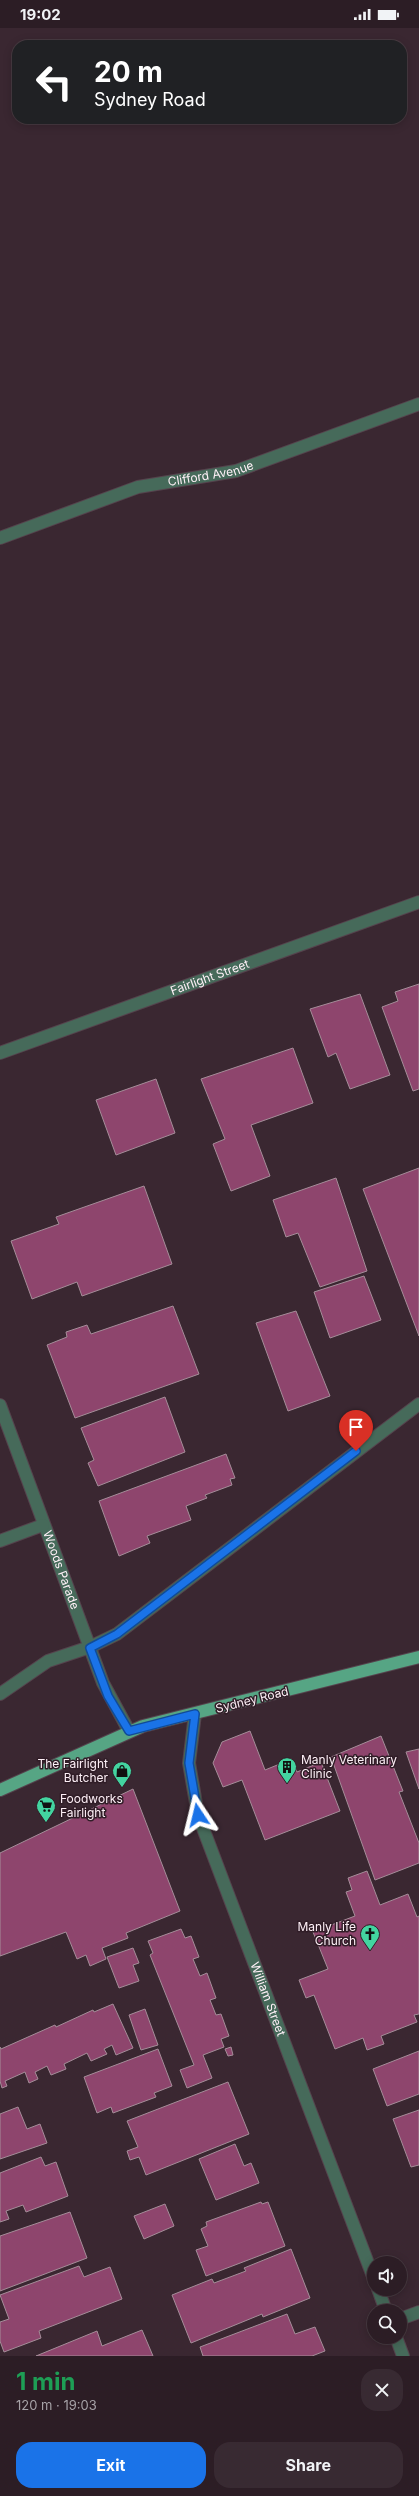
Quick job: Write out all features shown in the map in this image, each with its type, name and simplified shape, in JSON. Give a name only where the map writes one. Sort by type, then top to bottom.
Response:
[{"type":"main road","name":"Sydney Road","points":[[0,1790],[129,1731],[419,1658]]},
{"type":"street","name":"Clifford Avenue","points":[[0,538],[138,486],[236,471],[419,404]]},
{"type":"street","name":"Fairlight Street","points":[[0,1053],[419,902]]},
{"type":"street","points":[[0,1694],[48,1661],[90,1648],[117,1634],[419,1404]]},
{"type":"street","name":"Woods Parade","points":[[0,1406],[43,1525],[108,1696],[129,1731]]},
{"type":"street","points":[[0,1541],[43,1525]]},
{"type":"street","name":"William Street","points":[[195,1714],[189,1763],[198,1815],[367,2261]]},
{"type":"street","points":[[407,2316],[419,2312]]},
{"type":"street","points":[[399,2344],[403,2356]]},
{"type":"building","points":[[419,984],[419,1089],[413,1091],[382,1007],[398,1001],[395,992]]},
{"type":"building","points":[[360,994],[390,1075],[350,1089],[336,1053],[328,1057],[310,1009]]},
{"type":"building","points":[[293,1048],[313,1103],[251,1125],[270,1176],[231,1191],[213,1144],[225,1139],[201,1079]]},
{"type":"building","points":[[156,1079],[175,1133],[116,1155],[96,1100]]},
{"type":"building","points":[[419,1168],[419,1336],[363,1189]]},
{"type":"building","points":[[336,1178],[367,1271],[320,1287],[298,1233],[286,1237],[273,1200]]},
{"type":"building","points":[[144,1186],[172,1264],[82,1296],[77,1282],[32,1299],[11,1241],[59,1224],[56,1217]]},
{"type":"building","points":[[364,1276],[381,1320],[330,1338],[314,1292]]},
{"type":"building","points":[[173,1306],[199,1374],[75,1418],[47,1345],[67,1337],[66,1332],[87,1325],[91,1334]]},
{"type":"building","points":[[296,1311],[330,1396],[288,1411],[256,1323]]},
{"type":"building","points":[[165,1397],[185,1452],[98,1486],[88,1463],[94,1460],[81,1428]]},
{"type":"building","points":[[226,1454],[235,1478],[230,1479],[232,1485],[205,1495],[207,1498],[186,1506],[191,1520],[147,1536],[150,1543],[119,1556],[99,1501]]},
{"type":"building","name":"Manly Veterinary Clinic","points":[[250,1731],[265,1770],[292,1759],[297,1772],[321,1762],[340,1811],[265,1840],[242,1780],[223,1787],[213,1763],[222,1742]]},
{"type":"building","points":[[381,1736],[403,1791],[399,1792],[419,1843],[419,1863],[375,1880],[331,1757]]},
{"type":"building","points":[[419,1749],[419,1789],[406,1752]]},
{"type":"building","points":[[133,1789],[180,1911],[126,1933],[128,1938],[102,1948],[106,1959],[90,1966],[86,1955],[77,1959],[66,1932],[0,1956],[0,1853]]},
{"type":"building","name":"Manly Life Church","points":[[367,1871],[380,1905],[408,1894],[417,1917],[419,1916],[419,2014],[414,2015],[417,2022],[381,2036],[384,2044],[367,2050],[363,2038],[335,2049],[314,1995],[306,1998],[299,1980],[328,1969],[313,1932],[355,1916],[346,1892],[352,1890],[348,1878]]},
{"type":"building","points":[[181,1929],[185,1938],[191,1936],[199,1957],[193,1959],[200,1976],[207,1973],[216,1998],[210,2000],[216,2015],[221,2014],[229,2036],[221,2039],[224,2047],[203,2055],[212,2078],[187,2088],[180,2070],[194,2065],[150,1955],[153,1953],[148,1941]]},
{"type":"building","points":[[133,1948],[139,1963],[133,1965],[139,1981],[119,1988],[107,1957]]},
{"type":"building","points":[[113,2004],[133,2048],[116,2055],[112,2045],[104,2049],[107,2054],[91,2061],[87,2053],[64,2064],[66,2069],[51,2075],[47,2066],[35,2072],[38,2079],[29,2083],[25,2072],[5,2081],[7,2086],[2,2088],[0,2081],[0,2047],[1,2049],[55,2025],[56,2027],[93,2010],[94,2012]]},
{"type":"building","points":[[145,2009],[158,2045],[141,2050],[129,2015]]},
{"type":"building","points":[[231,2047],[233,2055],[228,2056],[225,2049]]},
{"type":"building","points":[[158,2049],[172,2086],[154,2093],[156,2097],[113,2113],[111,2107],[97,2113],[84,2077]]},
{"type":"building","points":[[419,2051],[419,2094],[387,2106],[373,2069]]},
{"type":"building","points":[[228,2082],[249,2134],[146,2175],[139,2157],[130,2160],[127,2151],[138,2147],[127,2121]]},
{"type":"building","points":[[18,2107],[27,2129],[40,2124],[47,2143],[0,2159],[0,2114]]},
{"type":"building","points":[[419,2110],[419,2165],[411,2167],[393,2119]]},
{"type":"building","points":[[235,2144],[244,2166],[251,2163],[259,2183],[216,2200],[199,2159]]},
{"type":"building","points":[[41,2157],[45,2166],[56,2162],[68,2196],[26,2212],[23,2205],[6,2211],[9,2219],[0,2222],[0,2173]]},
{"type":"building","points":[[261,2202],[262,2204],[268,2202],[285,2246],[206,2276],[196,2250],[208,2246],[201,2229],[207,2226],[206,2222]]},
{"type":"building","points":[[165,2204],[174,2226],[144,2239],[134,2216]]},
{"type":"building","points":[[70,2212],[87,2258],[0,2291],[0,2236]]},
{"type":"building","points":[[291,2249],[310,2298],[263,2317],[262,2314],[191,2343],[172,2295],[212,2279],[214,2283],[246,2271],[244,2268]]},
{"type":"building","points":[[79,2266],[84,2277],[110,2267],[122,2299],[39,2331],[41,2338],[4,2352],[0,2341],[0,2322],[9,2319],[0,2295]]},
{"type":"building","points":[[287,2314],[295,2334],[315,2327],[325,2351],[312,2356],[203,2356],[200,2347]]},
{"type":"building","points":[[142,2330],[153,2356],[36,2356],[97,2331],[102,2346]]},
{"type":"place","name":"Manly Veterinary Clinic","points":[[287,1784]]},
{"type":"place","name":"The Fairlight Butcher","points":[[122,1788]]},
{"type":"place","name":"Foodworks Fairlight","points":[[46,1823]]},
{"type":"place","name":"Manly Life Church","points":[[370,1951]]},
{"type":"route","points":[[198,1815],[189,1763],[195,1714],[143,1726],[129,1731],[108,1696],[90,1648],[117,1634],[356,1451]]}]
